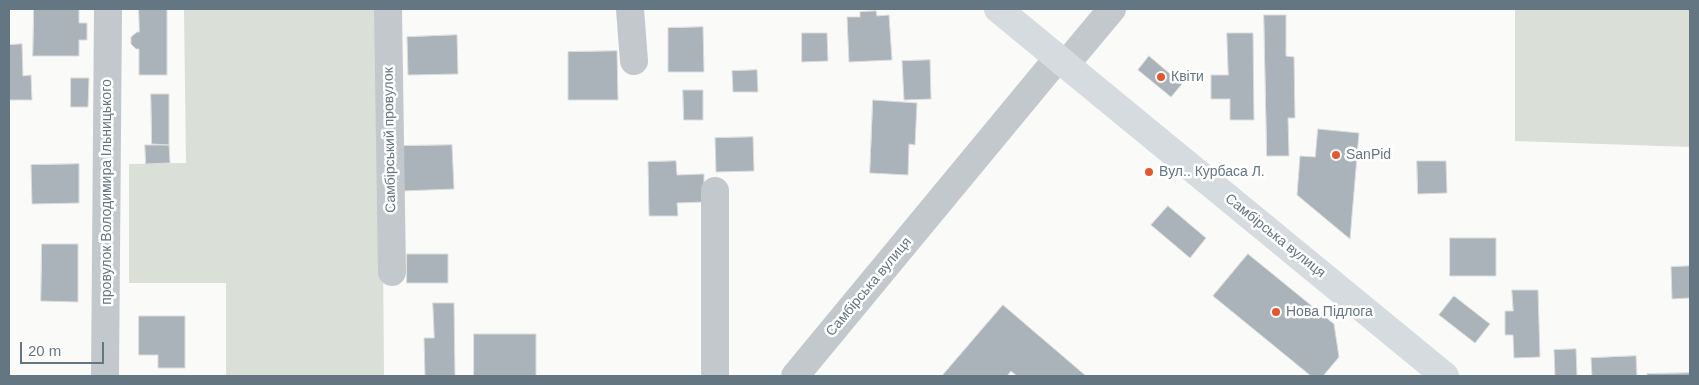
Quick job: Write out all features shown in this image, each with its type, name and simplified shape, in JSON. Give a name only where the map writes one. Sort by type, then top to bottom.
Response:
[{"type":"main road","name":"Самбірська вулиця","points":[[998,9],[1446,376]]},
{"type":"street","name":"провулок Володимира Ільницького","points":[[105,376],[108,9]]},
{"type":"street","name":"Самбірський провулок","points":[[388,9],[392,272]]},
{"type":"street","points":[[630,9],[634,61]]},
{"type":"street","points":[[1062,61],[1112,9]]},
{"type":"street","name":"Самбірська вулиця","points":[[795,376],[1062,61]]},
{"type":"street","points":[[715,191],[715,376]]},
{"type":"shaded area","points":[[184,9],[381,9],[384,376],[226,376],[226,283],[129,283],[129,164],[186,163]]},
{"type":"shaded area","points":[[1515,9],[1690,9],[1690,147],[1515,141]]},
{"type":"building","points":[[34,9],[79,9],[79,23],[87,23],[87,40],[79,40],[79,56],[33,56]]},
{"type":"building","points":[[139,9],[167,9],[167,75],[139,75],[139,49],[136,49],[131,44],[131,37],[139,32]]},
{"type":"building","points":[[876,11],[877,16],[889,15],[892,60],[849,62],[847,17],[860,17],[860,12]]},
{"type":"building","points":[[1264,15],[1286,15],[1286,56],[1294,57],[1295,118],[1288,118],[1289,156],[1267,156]]},
{"type":"building","points":[[703,27],[704,72],[668,72],[668,28]]},
{"type":"building","points":[[802,33],[827,33],[828,61],[802,62]]},
{"type":"building","points":[[1227,33],[1253,33],[1254,120],[1230,120],[1230,99],[1211,99],[1211,75],[1228,75]]},
{"type":"building","points":[[457,35],[458,74],[408,75],[407,37]]},
{"type":"building","points":[[22,44],[23,76],[31,75],[32,100],[9,100],[9,45]]},
{"type":"building","points":[[617,51],[618,100],[568,100],[568,52]]},
{"type":"building","points":[[1149,56],[1182,84],[1171,97],[1138,70]]},
{"type":"building","points":[[930,60],[931,99],[904,100],[902,61]]},
{"type":"building","points":[[757,70],[758,92],[733,92],[732,71]]},
{"type":"building","points":[[71,78],[89,78],[88,107],[71,107]]},
{"type":"building","points":[[683,90],[703,90],[703,120],[684,120]]},
{"type":"building","points":[[151,94],[169,94],[169,145],[152,144]]},
{"type":"building","points":[[873,100],[917,103],[915,145],[909,144],[908,175],[870,173]]},
{"type":"building","points":[[1318,129],[1359,133],[1350,239],[1297,195],[1300,156],[1315,157]]},
{"type":"building","points":[[753,137],[754,171],[716,172],[715,138]]},
{"type":"building","points":[[145,145],[169,145],[170,163],[146,164]]},
{"type":"building","points":[[452,145],[454,189],[402,191],[401,146]]},
{"type":"building","points":[[676,161],[677,175],[704,174],[704,202],[677,203],[678,216],[649,216],[648,162]]},
{"type":"building","points":[[1417,161],[1446,161],[1447,193],[1418,194]]},
{"type":"building","points":[[79,164],[79,203],[32,204],[31,165]]},
{"type":"building","points":[[1168,206],[1206,238],[1190,258],[1151,225]]},
{"type":"building","points":[[1450,238],[1496,238],[1496,276],[1450,276]]},
{"type":"building","points":[[42,244],[78,244],[78,302],[41,301]]},
{"type":"building","points":[[407,254],[448,254],[448,283],[407,283]]},
{"type":"building","points":[[1248,254],[1334,324],[1339,357],[1323,376],[1311,376],[1213,296]]},
{"type":"building","points":[[1690,266],[1690,298],[1672,299],[1671,267]]},
{"type":"building","points":[[1512,290],[1538,290],[1540,357],[1514,358],[1513,335],[1505,335],[1505,311],[1513,311]]},
{"type":"building","points":[[1454,296],[1490,324],[1475,343],[1439,315]]},
{"type":"building","points":[[433,303],[454,303],[455,376],[425,376],[424,338],[434,338]]},
{"type":"building","points":[[1003,305],[1086,376],[1017,376],[1011,371],[1007,376],[942,376]]},
{"type":"building","points":[[139,316],[185,316],[185,368],[158,368],[158,355],[139,355]]},
{"type":"building","points":[[474,334],[536,334],[536,376],[474,376]]},
{"type":"building","points":[[1576,349],[1577,376],[1555,376],[1554,350]]},
{"type":"building","points":[[1636,356],[1637,376],[1592,376],[1591,358]]},
{"type":"building","points":[[1690,373],[1690,376],[1647,376],[1647,374]]},
{"type":"place","name":"Квіти","points":[[1161,77]]},
{"type":"place","name":"SanPid","points":[[1336,155]]},
{"type":"place","name":"Вул.. Курбаса Л.","points":[[1149,172]]},
{"type":"place","name":"Нова Підлога","points":[[1276,312]]}]
